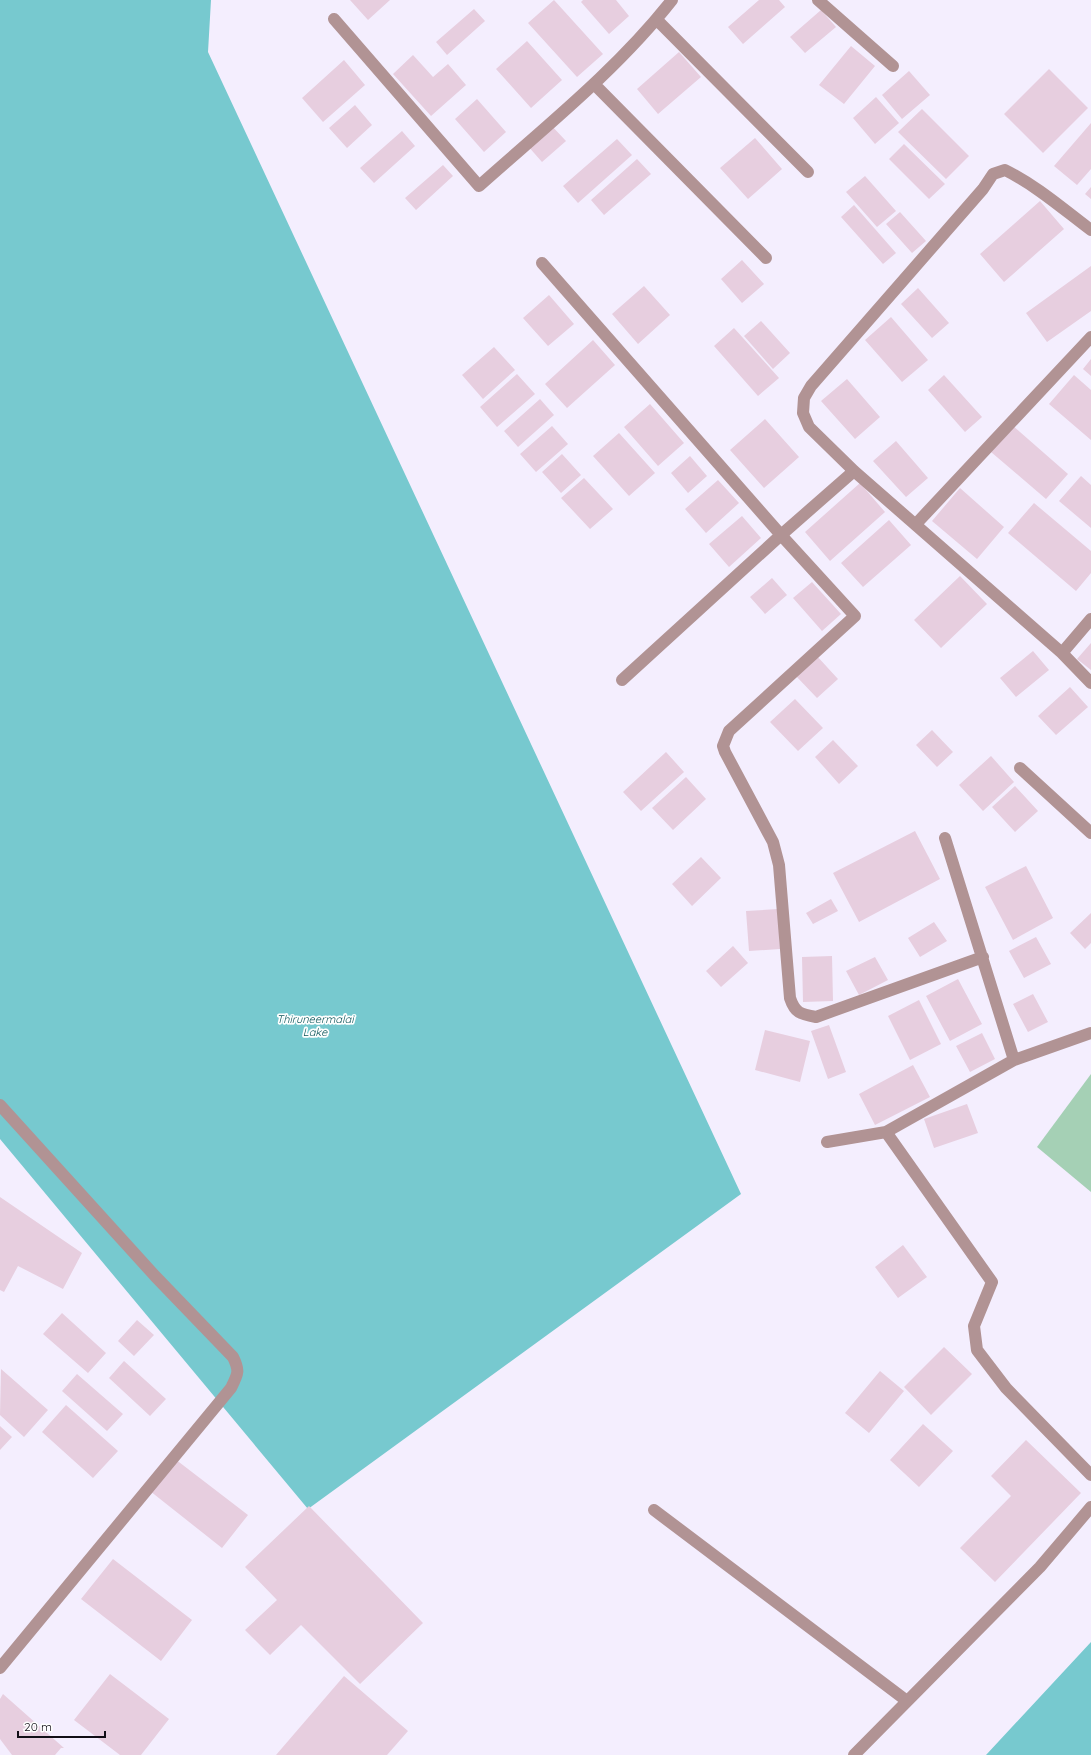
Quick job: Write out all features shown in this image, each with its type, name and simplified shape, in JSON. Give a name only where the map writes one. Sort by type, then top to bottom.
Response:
[{"type":"street","points":[[334,19],[479,186],[594,84],[657,20],[672,0]]},
{"type":"street","points":[[818,0],[893,66]]},
{"type":"street","points":[[657,20],[808,172]]},
{"type":"street","points":[[594,84],[766,258]]},
{"type":"street","points":[[1091,230],[1034,186],[1022,179],[1005,170],[993,174],[983,189],[820,375],[804,398],[803,413],[809,427],[854,471],[1062,653],[1091,683]]},
{"type":"street","points":[[542,263],[781,535],[855,616],[729,731],[724,746],[725,752],[773,842],[779,865],[790,998],[793,1008],[802,1014],[816,1017],[982,957]]},
{"type":"street","points":[[916,524],[1091,337]]},
{"type":"street","points":[[622,680],[781,535],[854,471]]},
{"type":"street","points":[[1062,653],[1091,619]]},
{"type":"street","points":[[1020,768],[1091,833]]},
{"type":"street","points":[[945,838],[1014,1060]]},
{"type":"street","points":[[827,1142],[886,1132],[1014,1060],[1091,1033]]},
{"type":"street","points":[[0,1105],[155,1276],[233,1357],[238,1368],[238,1376],[231,1388],[0,1668]]},
{"type":"street","points":[[886,1132],[992,1282],[974,1326],[977,1350],[1006,1388],[1091,1475]]},
{"type":"street","points":[[854,1755],[1040,1568],[1091,1507]]},
{"type":"street","points":[[654,1510],[907,1701]]},
{"type":"green space","points":[[1091,1074],[1091,1192],[1037,1147]]},
{"type":"water","name":"Thiruneermalai Lake","points":[[0,0],[211,0],[208,52],[741,1194],[308,1509],[0,1139]]},
{"type":"water","points":[[1091,1642],[1091,1755],[986,1755]]},
{"type":"building","points":[[350,0],[390,0],[368,20]]},
{"type":"building","points":[[554,0],[603,54],[577,77],[528,23]]},
{"type":"building","points":[[583,0],[616,0],[629,16],[609,34],[581,2]]},
{"type":"building","points":[[759,0],[779,0],[785,7],[743,44],[728,27]]},
{"type":"building","points":[[474,9],[485,21],[447,55],[436,42]]},
{"type":"building","points":[[821,10],[836,27],[805,53],[790,37]]},
{"type":"building","points":[[527,41],[562,80],[531,108],[496,69]]},
{"type":"building","points":[[851,46],[875,66],[844,104],[819,85]]},
{"type":"building","points":[[679,52],[701,77],[658,114],[637,89]]},
{"type":"building","points":[[413,55],[433,77],[448,64],[466,85],[431,116],[393,74]]},
{"type":"building","points":[[344,60],[365,85],[323,122],[302,98]]},
{"type":"building","points":[[1049,69],[1088,108],[1043,153],[1004,114]]},
{"type":"building","points":[[909,71],[930,95],[902,119],[882,95]]},
{"type":"building","points":[[876,97],[899,123],[875,144],[853,118]]},
{"type":"building","points":[[477,99],[506,132],[484,152],[455,119]]},
{"type":"building","points":[[355,105],[372,125],[347,148],[329,128]]},
{"type":"building","points":[[922,109],[969,156],[946,179],[898,132]]},
{"type":"building","points":[[1091,123],[1091,169],[1077,185],[1054,166]]},
{"type":"building","points":[[550,124],[566,141],[542,162],[527,145]]},
{"type":"building","points":[[402,131],[415,146],[374,183],[360,168]]},
{"type":"building","points":[[755,138],[782,169],[748,199],[720,168]]},
{"type":"building","points":[[617,139],[632,155],[578,203],[563,186]]},
{"type":"building","points":[[904,144],[945,184],[929,199],[889,159]]},
{"type":"building","points":[[637,159],[651,174],[604,215],[591,200]]},
{"type":"building","points":[[443,165],[453,176],[416,210],[405,198]]},
{"type":"building","points":[[865,176],[896,211],[877,227],[846,192]]},
{"type":"building","points":[[1091,187],[1091,199],[1085,194]]},
{"type":"building","points":[[1040,201],[1064,229],[1004,282],[980,254]]},
{"type":"building","points":[[854,205],[896,253],[883,264],[841,217]]},
{"type":"building","points":[[900,212],[926,241],[912,253],[886,224]]},
{"type":"building","points":[[742,260],[764,284],[742,303],[721,279]]},
{"type":"building","points":[[1091,266],[1091,311],[1047,342],[1026,313]]},
{"type":"building","points":[[644,286],[670,315],[638,344],[612,314]]},
{"type":"building","points":[[918,288],[949,323],[932,338],[901,304]]},
{"type":"building","points":[[549,295],[574,324],[548,346],[523,318]]},
{"type":"building","points":[[891,317],[928,360],[902,382],[865,340]]},
{"type":"building","points":[[761,321],[790,353],[773,369],[744,336]]},
{"type":"building","points":[[734,328],[779,378],[758,396],[714,346]]},
{"type":"building","points":[[593,340],[615,365],[567,408],[545,384]]},
{"type":"building","points":[[494,347],[515,370],[483,399],[462,375]]},
{"type":"building","points":[[1091,359],[1091,376],[1083,369]]},
{"type":"building","points":[[517,374],[535,394],[497,427],[480,407]]},
{"type":"building","points":[[944,375],[982,417],[965,432],[928,390]]},
{"type":"building","points":[[1074,375],[1091,390],[1091,440],[1049,404]]},
{"type":"building","points":[[847,379],[880,417],[855,439],[821,401]]},
{"type":"building","points":[[540,399],[554,415],[518,447],[504,431]]},
{"type":"building","points":[[650,404],[684,443],[658,466],[624,427]]},
{"type":"building","points":[[765,419],[799,457],[764,488],[730,450]]},
{"type":"building","points":[[552,426],[568,444],[536,472],[520,454]]},
{"type":"building","points":[[1013,426],[1068,474],[1046,499],[991,452]]},
{"type":"building","points":[[619,433],[655,473],[629,496],[593,456]]},
{"type":"building","points":[[896,441],[928,478],[906,497],[873,461]]},
{"type":"building","points":[[562,454],[581,475],[561,493],[542,472]]},
{"type":"building","points":[[690,456],[707,476],[688,493],[671,473]]},
{"type":"building","points":[[1081,476],[1091,485],[1091,528],[1059,501]]},
{"type":"building","points":[[584,478],[613,509],[590,529],[561,498]]},
{"type":"building","points":[[718,480],[739,503],[706,533],[685,509]]},
{"type":"building","points":[[860,483],[885,512],[830,561],[805,532]]},
{"type":"building","points":[[960,488],[1004,527],[977,559],[932,521]]},
{"type":"building","points":[[1034,503],[1091,551],[1091,573],[1076,591],[1008,533]]},
{"type":"building","points":[[742,516],[761,538],[729,567],[709,544]]},
{"type":"building","points":[[889,520],[911,545],[863,587],[841,563]]},
{"type":"building","points":[[960,576],[987,604],[941,648],[914,620]]},
{"type":"building","points":[[772,578],[787,595],[765,614],[750,597]]},
{"type":"building","points":[[812,582],[841,614],[822,631],[793,598]]},
{"type":"building","points":[[1091,643],[1091,670],[1077,659]]},
{"type":"building","points":[[1033,651],[1049,670],[1016,697],[1000,678]]},
{"type":"building","points":[[816,655],[838,679],[817,698],[795,675]]},
{"type":"building","points":[[1070,687],[1088,707],[1056,735],[1038,716]]},
{"type":"building","points":[[795,699],[823,728],[798,751],[770,722]]},
{"type":"building","points":[[932,730],[953,752],[937,767],[916,745]]},
{"type":"building","points":[[833,740],[858,766],[839,784],[815,757]]},
{"type":"building","points":[[666,752],[684,772],[641,811],[623,792]]},
{"type":"building","points":[[991,756],[1014,782],[983,811],[959,785]]},
{"type":"building","points":[[686,777],[706,799],[673,830],[652,808]]},
{"type":"building","points":[[1015,786],[1038,811],[1015,832],[992,807]]},
{"type":"building","points":[[915,831],[940,879],[859,922],[833,873]]},
{"type":"building","points":[[701,857],[721,878],[692,906],[672,884]]},
{"type":"building","points":[[1026,866],[1053,918],[1013,940],[985,887]]},
{"type":"building","points":[[831,899],[838,911],[813,924],[806,913]]},
{"type":"building","points":[[778,909],[780,949],[749,951],[746,911]]},
{"type":"building","points":[[1091,913],[1091,943],[1085,949],[1070,933]]},
{"type":"building","points":[[934,922],[947,941],[920,957],[908,938]]},
{"type":"building","points":[[1036,937],[1051,964],[1024,978],[1009,951]]},
{"type":"building","points":[[733,946],[748,963],[721,987],[706,971]]},
{"type":"building","points":[[832,956],[833,1001],[803,1002],[802,957]]},
{"type":"building","points":[[875,957],[888,980],[859,995],[846,971]]},
{"type":"building","points":[[958,979],[982,1024],[950,1041],[926,996]]},
{"type":"building","points":[[1033,994],[1048,1022],[1028,1032],[1013,1004]]},
{"type":"building","points":[[919,1000],[941,1044],[910,1060],[888,1016]]},
{"type":"building","points":[[829,1025],[846,1072],[828,1079],[811,1031]]},
{"type":"building","points":[[765,1030],[810,1041],[800,1082],[755,1070]]},
{"type":"building","points":[[982,1033],[995,1059],[970,1072],[956,1046]]},
{"type":"building","points":[[913,1065],[930,1097],[875,1125],[859,1094]]},
{"type":"building","points":[[967,1104],[978,1133],[934,1148],[924,1119]]},
{"type":"building","points":[[0,1197],[82,1253],[63,1289],[18,1266],[4,1292],[0,1290]]},
{"type":"building","points":[[903,1245],[927,1277],[898,1298],[875,1267]]},
{"type":"building","points":[[62,1313],[106,1353],[88,1373],[43,1334]]},
{"type":"building","points":[[137,1320],[154,1335],[134,1356],[118,1341]]},
{"type":"building","points":[[944,1347],[972,1374],[931,1415],[904,1387]]},
{"type":"building","points":[[124,1361],[166,1399],[150,1416],[109,1378]]},
{"type":"building","points":[[1,1369],[48,1410],[24,1437],[0,1415]]},
{"type":"building","points":[[880,1371],[904,1391],[869,1433],[845,1413]]},
{"type":"building","points":[[77,1374],[123,1414],[107,1431],[62,1391]]},
{"type":"building","points":[[66,1405],[118,1451],[93,1478],[42,1432]]},
{"type":"building","points":[[923,1424],[953,1451],[919,1487],[890,1460]]},
{"type":"building","points":[[0,1426],[12,1437],[0,1450]]},
{"type":"building","points":[[1026,1440],[1081,1493],[995,1582],[960,1548],[1011,1496],[991,1476]]},
{"type":"building","points":[[175,1459],[248,1515],[222,1548],[150,1491]]},
{"type":"building","points":[[309,1506],[423,1623],[360,1684],[301,1625],[270,1655],[245,1630],[277,1600],[245,1567]]},
{"type":"building","points":[[113,1559],[192,1620],[161,1661],[81,1599]]},
{"type":"building","points":[[110,1674],[169,1719],[141,1755],[120,1755],[74,1720]]},
{"type":"building","points":[[344,1676],[408,1731],[387,1755],[276,1755]]},
{"type":"building","points":[[3,1694],[64,1748],[61,1748],[55,1755],[12,1755],[0,1739],[0,1699]]}]
